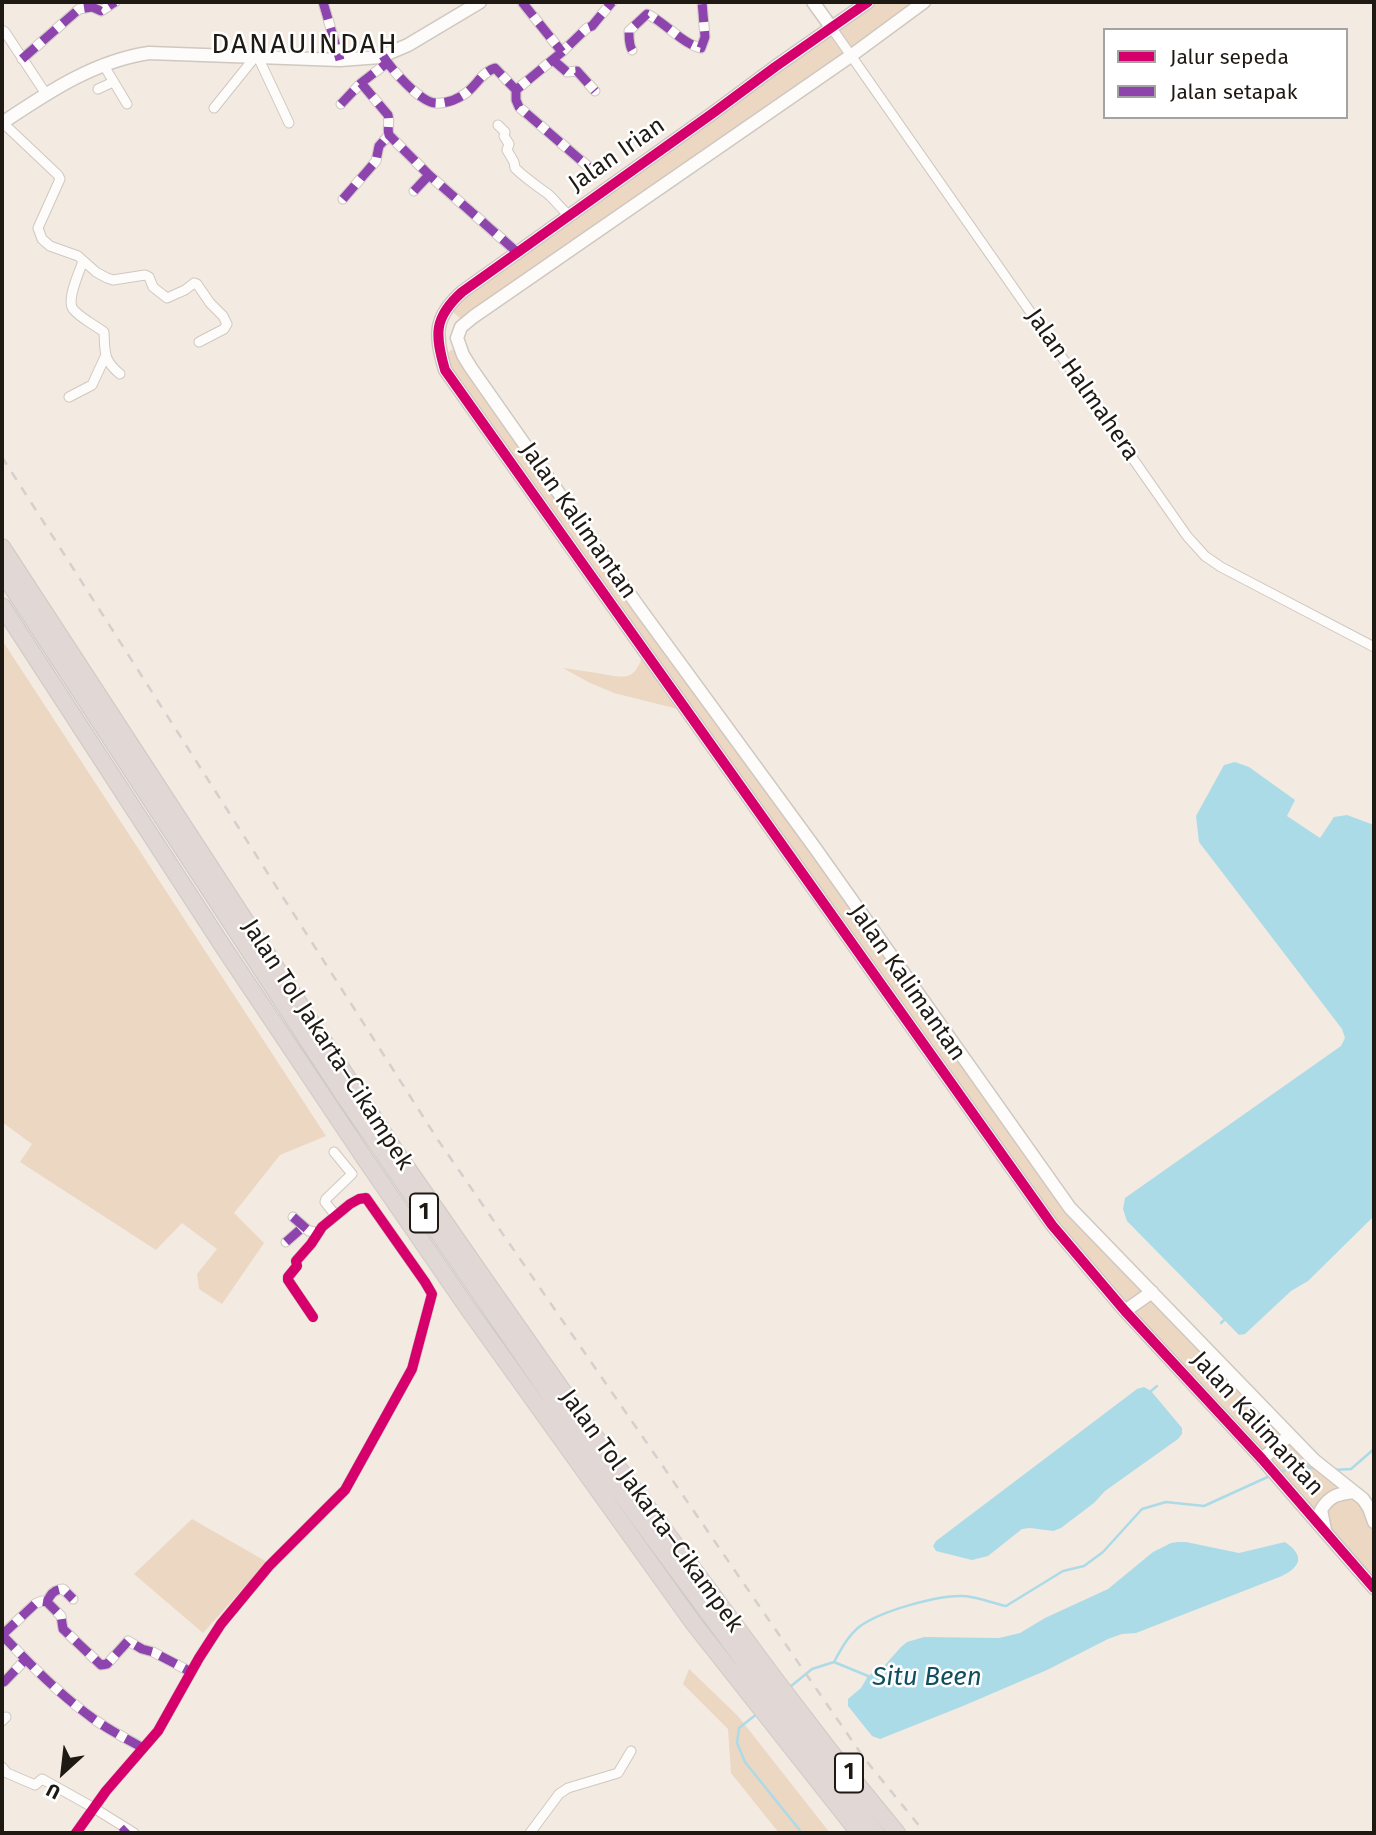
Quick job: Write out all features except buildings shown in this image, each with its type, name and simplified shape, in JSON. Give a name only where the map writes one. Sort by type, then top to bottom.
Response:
[{"type":"highway","name":"Jalan Tol Jakarta–Cikampek","points":[[2,547],[394,1149],[586,1424],[775,1679],[897,1833]]},
{"type":"highway","name":"1","points":[[2,572],[342,1093],[578,1436],[802,1740],[876,1833]]},
{"type":"highway","name":"1","points":[[2,587],[258,979],[462,1284],[727,1656],[866,1833]]},
{"type":"highway","name":"Jalan Tol Jakarta–Cikampek","points":[[2,606],[224,948],[469,1310],[694,1624],[859,1833]]},
{"type":"street","points":[[22,59],[79,9],[92,7],[101,11],[115,2]]},
{"type":"street","points":[[323,2],[340,60]]},
{"type":"street","points":[[341,104],[385,60],[480,2]]},
{"type":"street","points":[[522,2],[562,52]]},
{"type":"street","points":[[516,90],[592,26],[612,2]]},
{"type":"street","points":[[632,50],[629,31],[647,14],[701,48],[705,37],[702,2]]},
{"type":"street","points":[[813,2],[831,27]]},
{"type":"street","name":"Jalan Irian","points":[[445,370],[438,332],[440,322],[453,300],[868,2]]},
{"type":"street","points":[[463,355],[457,338],[461,327],[471,318],[852,55],[924,2]]},
{"type":"street","name":"Jalan Halmahera","points":[[831,27],[1187,536],[1205,556],[1221,567],[1374,647]]},
{"type":"street","points":[[2,30],[46,94]]},
{"type":"street","points":[[199,342],[224,330],[227,324],[197,284],[194,283],[167,298],[153,287],[149,277],[145,275],[113,280],[96,272],[72,253],[50,246],[43,239],[38,228],[60,179],[2,123],[46,94],[103,64],[149,53],[385,60],[415,91],[436,103],[450,101],[465,94],[486,72],[495,68],[516,90],[519,107],[591,169]]},
{"type":"street","points":[[214,108],[256,57]]},
{"type":"street","points":[[256,57],[289,123]]},
{"type":"street","points":[[553,60],[567,72],[577,71],[595,91]]},
{"type":"street","points":[[103,64],[127,104]]},
{"type":"street","points":[[98,89],[113,82]]},
{"type":"street","points":[[361,83],[388,115],[389,135],[429,175],[518,253]]},
{"type":"street","points":[[498,125],[505,132],[504,136],[509,144],[507,150],[515,168],[569,215]]},
{"type":"street","points":[[343,199],[376,161],[379,146],[389,135]]},
{"type":"street","points":[[414,191],[429,175]]},
{"type":"street","points":[[69,397],[92,385],[105,357],[104,332],[80,315],[70,303],[83,261]]},
{"type":"street","points":[[453,300],[453,312],[458,317],[468,320],[471,318]]},
{"type":"street","points":[[445,370],[444,356],[449,351],[458,350],[463,355]]},
{"type":"street","name":"Jalan Kalimantan","points":[[463,355],[638,606],[815,848],[1070,1208],[1289,1436],[1367,1503],[1374,1522]]},
{"type":"street","points":[[105,357],[120,374]]},
{"type":"street","name":"Jalan Kalimantan","points":[[445,370],[1052,1225],[1125,1311],[1266,1464],[1374,1588]]},
{"type":"street","points":[[794,861],[815,848]]},
{"type":"street","points":[[334,1152],[352,1174],[326,1199],[327,1205],[336,1216]]},
{"type":"street","points":[[76,1833],[164,1722],[191,1672],[235,1606],[270,1566],[345,1490],[414,1362],[432,1298],[429,1287],[366,1198],[350,1204],[318,1232],[287,1278],[313,1317]]},
{"type":"street","points":[[293,1217],[309,1231],[318,1232]]},
{"type":"street","points":[[286,1242],[303,1227]]},
{"type":"street","points":[[1125,1311],[1152,1292]]},
{"type":"street","points":[[1266,1464],[1289,1436]]},
{"type":"street","points":[[1325,1530],[1321,1510],[1326,1502],[1335,1494],[1354,1492]]},
{"type":"street","points":[[47,1602],[50,1594],[63,1589],[73,1599]]},
{"type":"street","points":[[143,1748],[91,1718],[60,1693],[2,1635],[35,1604],[43,1601],[61,1616],[63,1629],[101,1665],[107,1664],[128,1641],[191,1672]]},
{"type":"street","points":[[2,1682],[25,1660]]},
{"type":"street","points":[[530,1833],[559,1794],[577,1785],[618,1773],[631,1751]]},
{"type":"street","points":[[2,1767],[7,1773],[35,1785],[43,1779],[94,1808],[128,1832]]},
{"type":"shaded area","points":[[868,2],[925,2],[461,319],[453,312],[453,300]]},
{"type":"shaded area","points":[[451,350],[458,350],[1070,1208],[1289,1436],[1363,1499],[1374,1522],[1374,1587],[1052,1225],[686,711],[614,693],[563,668],[628,676],[637,669],[644,651],[445,370],[446,355]]},
{"type":"shaded area","points":[[2,640],[326,1136],[280,1155],[234,1213],[264,1243],[222,1304],[199,1289],[197,1274],[217,1249],[182,1223],[156,1250],[20,1162],[32,1144],[2,1122]]},
{"type":"shaded area","points":[[192,1519],[267,1562],[203,1633],[134,1574]]},
{"type":"shaded area","points":[[689,1669],[738,1716],[830,1833],[779,1833],[731,1773],[728,1729],[683,1684]]},
{"type":"water","points":[[1235,762],[1249,767],[1295,800],[1287,816],[1320,838],[1334,817],[1347,815],[1374,825],[1374,1216],[1308,1281],[1291,1291],[1245,1334],[1239,1335],[1127,1221],[1123,1209],[1125,1198],[1341,1046],[1345,1038],[1342,1029],[1199,842],[1196,816],[1224,765]]},
{"type":"water","points":[[1144,1387],[1151,1391],[1182,1428],[1178,1439],[1105,1491],[1094,1503],[1061,1528],[1053,1531],[1022,1529],[988,1556],[972,1560],[936,1551],[933,1546],[936,1541],[1137,1389]]},
{"type":"water","name":"Situ Been","points":[[1178,1542],[1239,1553],[1285,1542],[1295,1551],[1298,1560],[1294,1568],[1282,1576],[1136,1633],[1108,1639],[1047,1670],[880,1739],[872,1736],[848,1706],[848,1699],[861,1688],[868,1676],[884,1666],[907,1642],[924,1637],[999,1638],[1020,1633],[1045,1618],[1108,1589],[1153,1552]]},
{"type":"waterway","points":[[1221,1323],[1224,1320]]},
{"type":"waterway","points":[[1151,1391],[1157,1386]]},
{"type":"waterway","points":[[1333,1470],[1351,1469],[1374,1449]]},
{"type":"waterway","points":[[1278,1473],[1294,1467],[1316,1468]]},
{"type":"waterway","points":[[790,1687],[812,1669],[834,1662],[855,1631],[881,1615],[910,1605],[952,1596],[1006,1606],[1063,1571],[1084,1566],[1103,1552],[1142,1509],[1166,1502],[1204,1506],[1272,1475]]},
{"type":"waterway","points":[[834,1662],[868,1676]]},
{"type":"waterway","points":[[758,1713],[739,1728],[737,1743],[745,1762],[802,1833]]},
{"type":"railway","points":[[2,457],[438,1140],[864,1758],[925,1833]]},
{"type":"marked path","points":[[22,59],[79,9],[92,7],[101,11],[115,2]]},
{"type":"marked path","points":[[323,2],[340,60]]},
{"type":"marked path","points":[[522,2],[562,52]]},
{"type":"marked path","points":[[383,56],[414,91],[435,103],[448,102],[459,97],[495,68],[516,90],[592,26],[612,2]]},
{"type":"marked path","points":[[632,50],[629,31],[647,14],[687,42],[701,48],[705,37],[702,2]]},
{"type":"marked path","points":[[553,60],[567,72],[577,71],[595,91]]},
{"type":"marked path","points":[[341,104],[361,83],[387,63]]},
{"type":"marked path","points":[[361,83],[388,115],[389,135],[429,175],[518,253]]},
{"type":"marked path","points":[[516,90],[519,107],[591,169]]},
{"type":"marked path","points":[[343,199],[376,161],[379,146],[389,135]]},
{"type":"marked path","points":[[414,191],[429,175]]},
{"type":"marked path","points":[[293,1217],[309,1231],[318,1232]]},
{"type":"marked path","points":[[286,1242],[303,1227]]},
{"type":"marked path","points":[[47,1602],[53,1592],[63,1589],[73,1599]]},
{"type":"marked path","points":[[2,1635],[35,1604],[42,1601],[47,1602],[61,1616],[63,1629],[101,1665],[107,1664],[128,1641],[191,1672]]},
{"type":"marked path","points":[[2,1635],[79,1708],[103,1726],[143,1748]]},
{"type":"marked path","points":[[2,1682],[25,1660]]},
{"type":"marked path","points":[[122,1833],[127,1828]]},
{"type":"cycle path","points":[[868,2],[462,292],[446,310],[439,328],[439,347],[445,370],[1052,1225],[1125,1311],[1262,1459],[1374,1588]]},
{"type":"cycle path","points":[[76,1833],[106,1791],[158,1731],[221,1624],[269,1566],[345,1490],[412,1369],[432,1294],[366,1198],[350,1204],[322,1227],[296,1261],[297,1266],[288,1277],[313,1317]]},
{"type":"district","name":"DANAUINDAH","points":[[305,45]]}]
